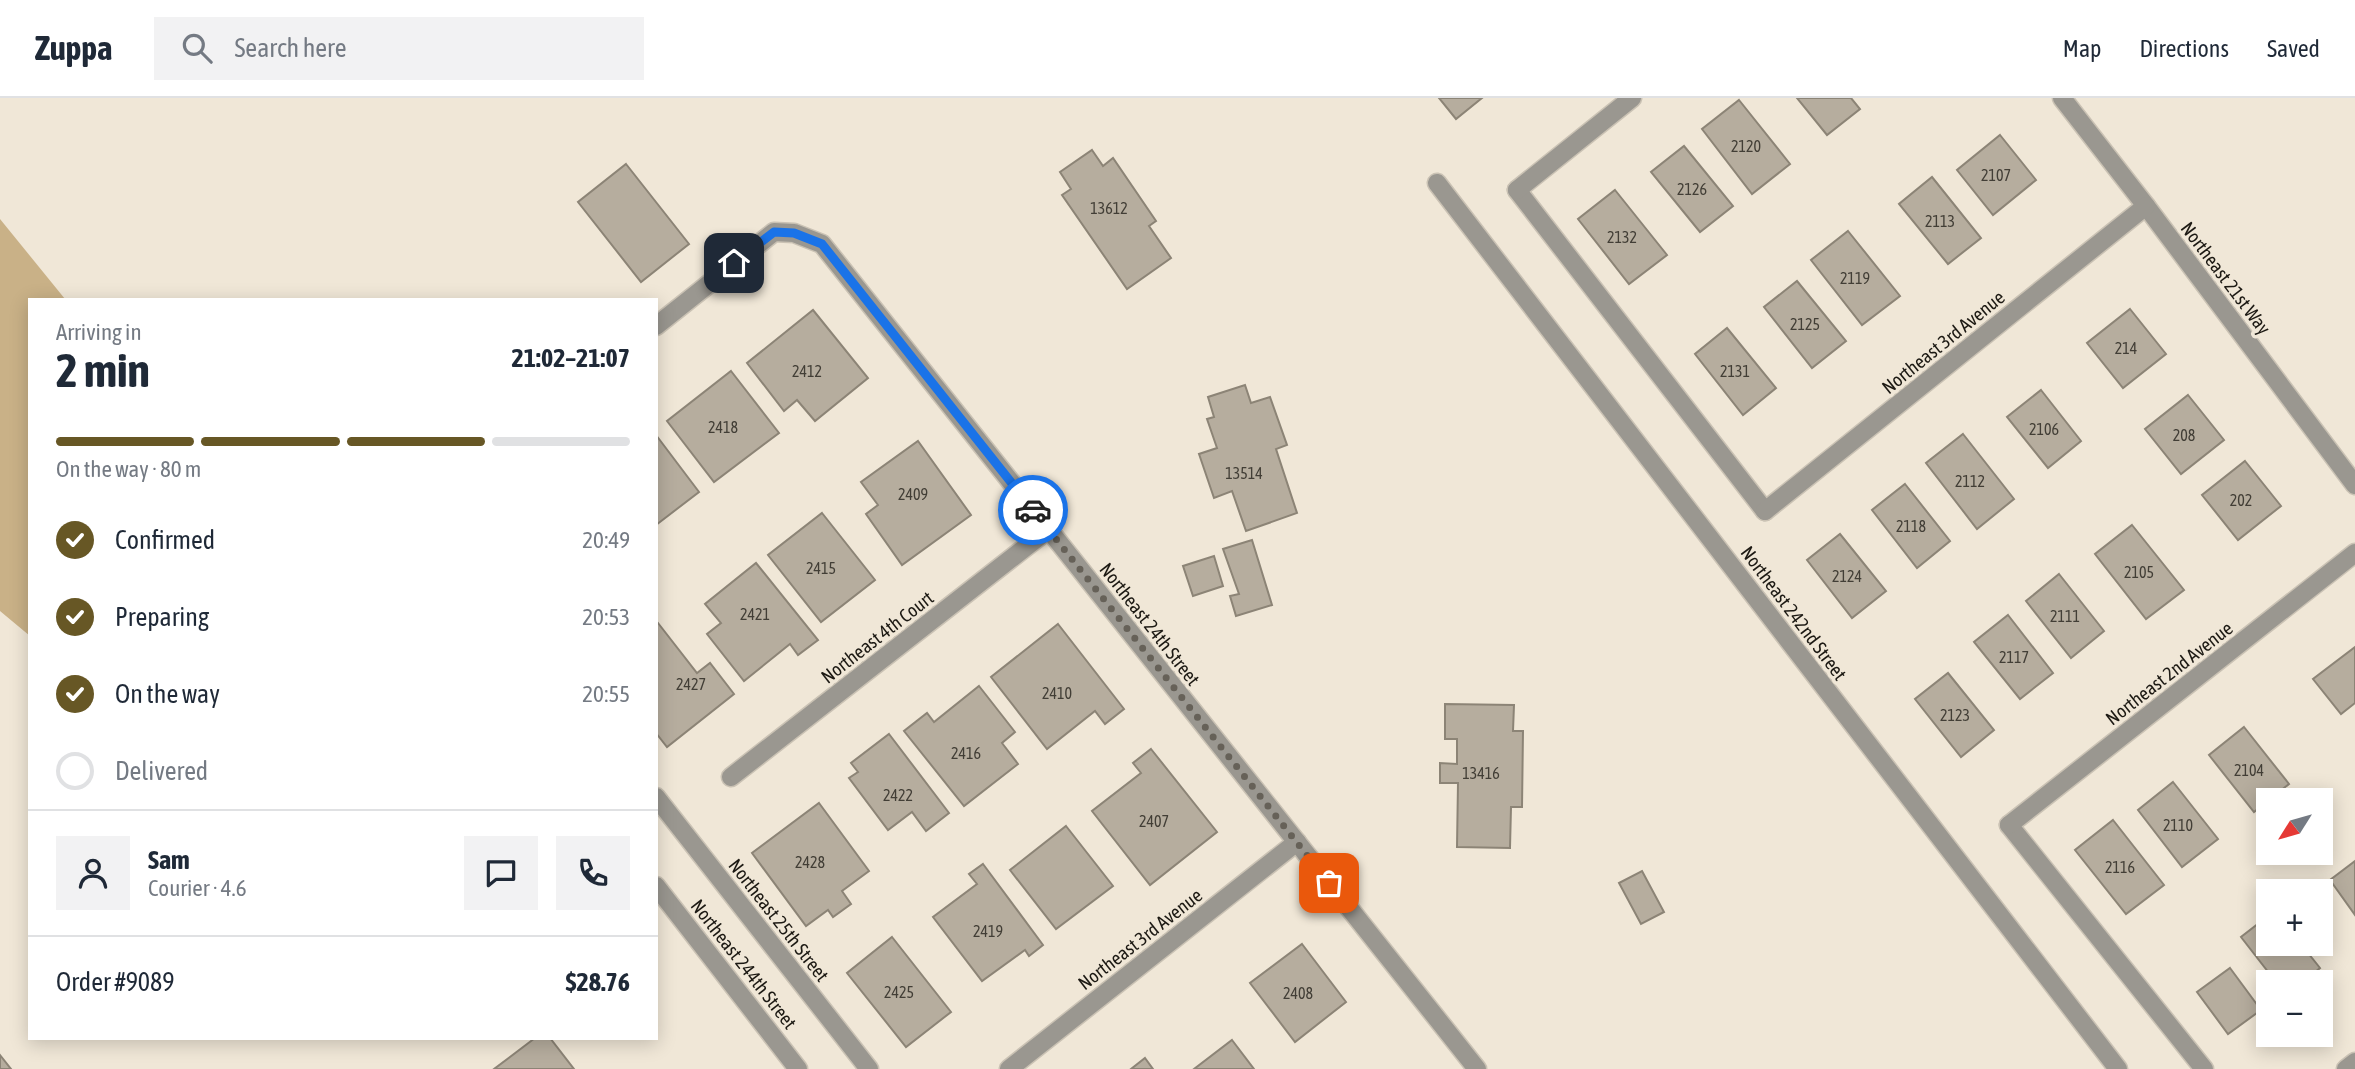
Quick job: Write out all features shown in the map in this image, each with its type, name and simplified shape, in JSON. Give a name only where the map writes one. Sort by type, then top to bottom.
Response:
[{"type":"street","name":"Northeast 3rd Avenue","points":[[1632,98],[1517,190],[1765,511],[2146,206]]},
{"type":"street","name":"Northeast 21st Way","points":[[2062,98],[2355,485]]},
{"type":"street","name":"Northeast 242nd Street","points":[[1437,183],[2118,1069]]},
{"type":"street","name":"Northeast 24th Street","points":[[658,324],[774,232],[794,233],[822,244],[1477,1069]]},
{"type":"street","name":"Northeast 4th Court","points":[[731,777],[1049,529]]},
{"type":"street","name":"Northeast 2nd Avenue","points":[[2204,1069],[2009,825],[2355,553]]},
{"type":"street","name":"Northeast 25th Street","points":[[658,800],[869,1069]]},
{"type":"street","name":"Northeast 3rd Avenue","points":[[1009,1069],[1297,842]]},
{"type":"street","name":"Northeast 244th Street","points":[[658,889],[798,1069]]},
{"type":"street","points":[[2346,1069],[2355,1062]]},
{"type":"shaded area","points":[[0,219],[64,298],[28,298],[28,634],[0,611]]},
{"type":"building","points":[[1439,98],[1482,98],[1456,119]]},
{"type":"building","points":[[1797,98],[1851,98],[1860,109],[1827,135]]},
{"type":"building","points":[[1739,100],[1790,164],[1752,194],[1702,129]]},
{"type":"building","points":[[2000,135],[2036,180],[1993,215],[1957,170]]},
{"type":"building","points":[[1684,146],[1733,206],[1700,232],[1651,172]]},
{"type":"building","points":[[1092,150],[1103,166],[1113,158],[1156,221],[1149,226],[1171,258],[1127,289],[1062,195],[1071,189],[1060,172]]},
{"type":"building","points":[[626,164],[689,244],[641,282],[578,202]]},
{"type":"building","points":[[1932,177],[1981,238],[1948,264],[1899,204]]},
{"type":"building","points":[[1615,190],[1667,255],[1629,284],[1578,219]]},
{"type":"building","points":[[1848,231],[1900,296],[1862,325],[1811,260]]},
{"type":"building","points":[[1797,281],[1846,341],[1812,368],[1764,307]]},
{"type":"building","points":[[2130,309],[2166,354],[2123,388],[2087,343]]},
{"type":"building","points":[[813,310],[868,378],[815,421],[797,400],[784,411],[747,363]]},
{"type":"building","points":[[1727,328],[1776,388],[1743,415],[1695,354]]},
{"type":"building","points":[[731,371],[779,433],[714,482],[667,421]]},
{"type":"building","points":[[1245,385],[1251,403],[1270,397],[1287,445],[1276,449],[1297,513],[1246,531],[1232,491],[1214,498],[1199,454],[1217,448],[1207,419],[1214,417],[1208,397]]},
{"type":"building","points":[[2041,390],[2081,441],[2048,468],[2007,417]]},
{"type":"building","points":[[2188,395],[2224,440],[2181,474],[2145,429]]},
{"type":"building","points":[[1963,434],[2014,499],[1977,529],[1926,463]]},
{"type":"building","points":[[658,438],[699,492],[658,523]]},
{"type":"building","points":[[918,441],[971,515],[902,565],[866,514],[878,505],[861,482]]},
{"type":"building","points":[[2245,461],[2281,506],[2238,540],[2202,495]]},
{"type":"building","points":[[1905,484],[1950,541],[1917,568],[1872,510]]},
{"type":"building","points":[[822,513],[875,580],[821,622],[768,555]]},
{"type":"building","points":[[2132,525],[2184,590],[2146,619],[2095,554]]},
{"type":"building","points":[[1840,534],[1886,591],[1852,618],[1807,560]]},
{"type":"building","points":[[1252,540],[1272,605],[1236,616],[1230,596],[1239,594],[1223,549]]},
{"type":"building","points":[[1214,556],[1223,586],[1193,596],[1183,566]]},
{"type":"building","points":[[756,563],[818,640],[798,655],[790,644],[744,681],[707,634],[721,623],[705,604]]},
{"type":"building","points":[[2059,574],[2104,631],[2071,658],[2026,601]]},
{"type":"building","points":[[2008,615],[2053,673],[2020,699],[1974,642]]},
{"type":"building","points":[[658,623],[697,673],[710,663],[734,694],[667,747],[658,736]]},
{"type":"building","points":[[1058,624],[1124,709],[1105,724],[1095,711],[1047,749],[991,677]]},
{"type":"building","points":[[2355,647],[2355,703],[2341,714],[2313,679]]},
{"type":"building","points":[[1948,673],[1994,730],[1961,757],[1915,699]]},
{"type":"building","points":[[979,686],[1015,732],[1002,743],[1018,764],[964,806],[904,731],[927,713],[934,722]]},
{"type":"building","points":[[1445,704],[1514,705],[1513,731],[1523,731],[1522,807],[1511,807],[1510,848],[1457,847],[1458,783],[1440,783],[1440,763],[1457,764],[1457,739],[1445,739]]},
{"type":"building","points":[[2244,727],[2289,784],[2284,788],[2256,788],[2254,812],[2209,755]]},
{"type":"building","points":[[889,734],[949,813],[926,831],[912,812],[888,830],[849,778],[858,772],[851,763]]},
{"type":"building","points":[[1151,749],[1217,832],[1150,885],[1092,811],[1141,773],[1133,763]]},
{"type":"building","points":[[2173,782],[2218,839],[2182,867],[2138,810]]},
{"type":"building","points":[[819,803],[869,871],[842,891],[851,904],[833,917],[828,910],[806,926],[752,853]]},
{"type":"building","points":[[2113,820],[2164,885],[2126,914],[2075,850]]},
{"type":"building","points":[[1066,826],[1113,886],[1056,929],[1010,870]]},
{"type":"building","points":[[2355,861],[2355,915],[2333,884],[2331,879]]},
{"type":"building","points":[[983,864],[1043,945],[1029,956],[1025,950],[982,981],[933,917],[977,884],[969,874]]},
{"type":"building","points":[[1642,871],[1664,912],[1641,924],[1619,883]]},
{"type":"building","points":[[2256,925],[2256,956],[2310,956],[2320,968],[2267,970],[2241,937]]},
{"type":"building","points":[[892,937],[951,1012],[906,1047],[847,973]]},
{"type":"building","points":[[1302,944],[1346,1002],[1295,1042],[1250,983]]},
{"type":"building","points":[[2230,968],[2256,1003],[2256,1014],[2228,1034],[2197,992]]},
{"type":"building","points":[[532,1040],[552,1040],[574,1069],[494,1069]]},
{"type":"building","points":[[1232,1040],[1254,1069],[1194,1069]]},
{"type":"building","points":[[0,1055],[11,1069],[0,1069]]},
{"type":"building","points":[[1145,1058],[1153,1069],[1131,1069]]},
{"type":"way so far","points":[[1033,510],[1329,883]]},
{"type":"route","points":[[734,263],[774,232],[794,233],[822,244],[1033,510]]}]
